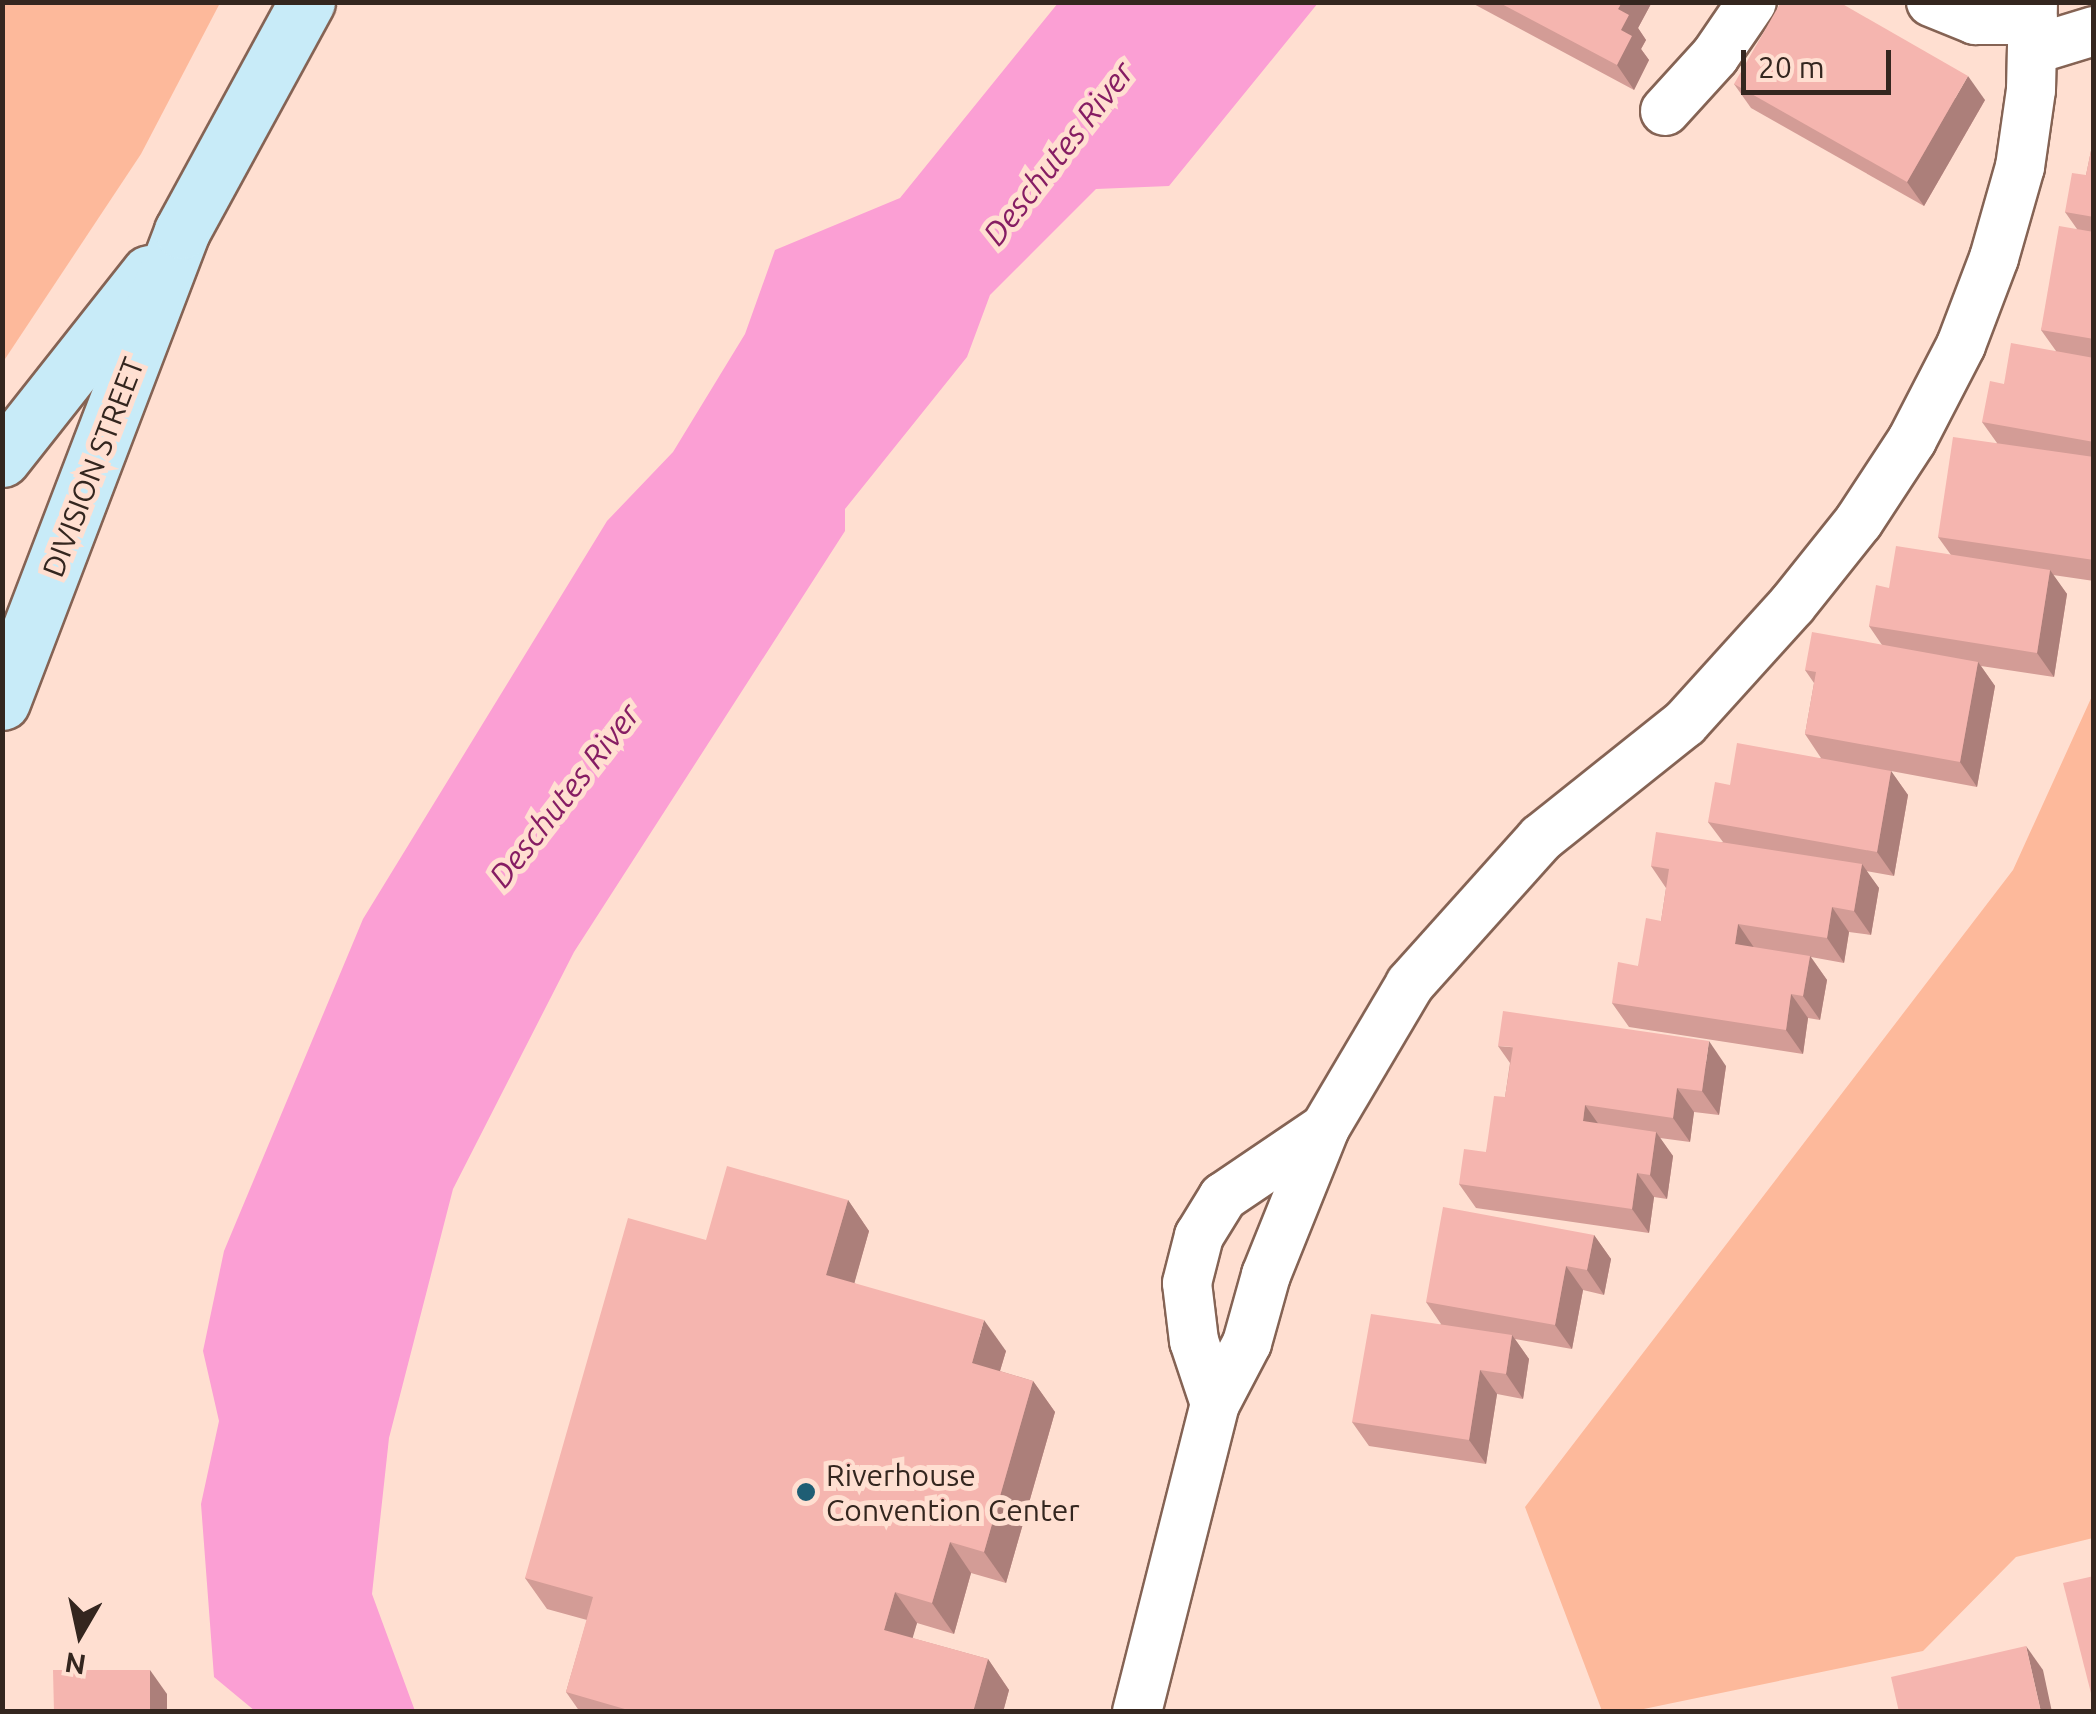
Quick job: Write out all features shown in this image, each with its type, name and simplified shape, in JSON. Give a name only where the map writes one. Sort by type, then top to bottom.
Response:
[{"type":"main road","name":"DIVISION STREET","points":[[2,702],[182,231],[307,2]]},
{"type":"main road","name":"DIVISION STREET","points":[[2,459],[182,231]]},
{"type":"street","points":[[1665,110],[1715,56],[1752,2]]},
{"type":"street","points":[[1931,2],[1975,20],[2094,31]]},
{"type":"street","points":[[1138,1712],[1215,1404],[1247,1343],[1266,1275],[1325,1128],[1410,984],[1541,838],[1685,723],[1792,604],[1859,521],[1912,440],[1961,345],[1994,258],[2020,167],[2033,24]]},
{"type":"street","points":[[1215,1404],[1194,1341],[1187,1283],[1199,1236],[1223,1198],[1325,1128]]},
{"type":"shaded area","points":[[3,2],[220,3],[141,154],[3,362]]},
{"type":"shaded area","points":[[2093,694],[2093,1538],[2016,1557],[1923,1651],[1634,1711],[1602,1711],[1525,1507],[2013,870]]},
{"type":"water","name":"Deschutes River","points":[[1058,3],[1318,3],[1169,186],[1096,189],[990,295],[967,357],[845,509],[845,531],[574,952],[453,1189],[389,1438],[372,1594],[415,1711],[255,1711],[214,1677],[201,1504],[219,1421],[203,1351],[224,1251],[363,919],[607,521],[673,452],[745,334],[775,250],[900,198]]},
{"type":"building","points":[[1498,2],[1622,2],[1618,9],[1629,15],[1621,30],[1632,36],[1617,65]]},
{"type":"building","points":[[1781,2],[1839,2],[1968,76],[1907,182],[1734,84]]},
{"type":"building","points":[[2094,136],[2094,217],[2065,212],[2072,173],[2086,175]]},
{"type":"building","points":[[2059,226],[2094,232],[2094,339],[2041,330]]},
{"type":"building","points":[[2011,343],[2094,358],[2094,442],[1982,422],[1990,381],[2004,384]]},
{"type":"building","points":[[1953,437],[2094,457],[2094,560],[1938,537]]},
{"type":"building","points":[[1896,546],[2050,570],[2037,653],[1869,626],[1876,585],[1889,588]]},
{"type":"building","points":[[1812,632],[1978,662],[1960,762],[1805,734],[1816,672],[1805,670]]},
{"type":"building","points":[[1737,743],[1891,771],[1877,852],[1708,822],[1715,782],[1730,785]]},
{"type":"building","points":[[1656,832],[1862,864],[1854,911],[1832,907],[1827,938],[1738,924],[1735,944],[1810,956],[1803,996],[1791,994],[1786,1030],[1612,1003],[1618,962],[1638,966],[1646,918],[1661,921],[1669,869],[1651,866]]},
{"type":"building","points":[[1503,1011],[1709,1041],[1702,1091],[1677,1088],[1673,1118],[1585,1105],[1583,1121],[1656,1132],[1650,1175],[1637,1173],[1632,1209],[1459,1184],[1464,1149],[1486,1152],[1494,1096],[1505,1097],[1513,1047],[1498,1046]]},
{"type":"building","name":"Riverhouse Convention Center","points":[[727,1166],[848,1200],[826,1275],[984,1320],[972,1363],[1033,1381],[984,1552],[950,1542],[932,1603],[895,1592],[884,1630],[988,1659],[973,1712],[635,1712],[566,1692],[593,1597],[525,1578],[628,1218],[706,1240]]},
{"type":"building","points":[[1443,1207],[1594,1235],[1587,1270],[1566,1266],[1555,1325],[1426,1302]]},
{"type":"building","points":[[1371,1314],[1512,1335],[1506,1374],[1480,1370],[1469,1440],[1352,1422]]},
{"type":"building","points":[[2094,1576],[2094,1705],[2063,1583]]},
{"type":"building","points":[[2026,1646],[2041,1712],[1899,1712],[1891,1677]]},
{"type":"building","points":[[53,1670],[150,1670],[150,1712],[54,1712]]},
{"type":"place","name":"Riverhouse Convention Center","points":[[806,1492]]}]
